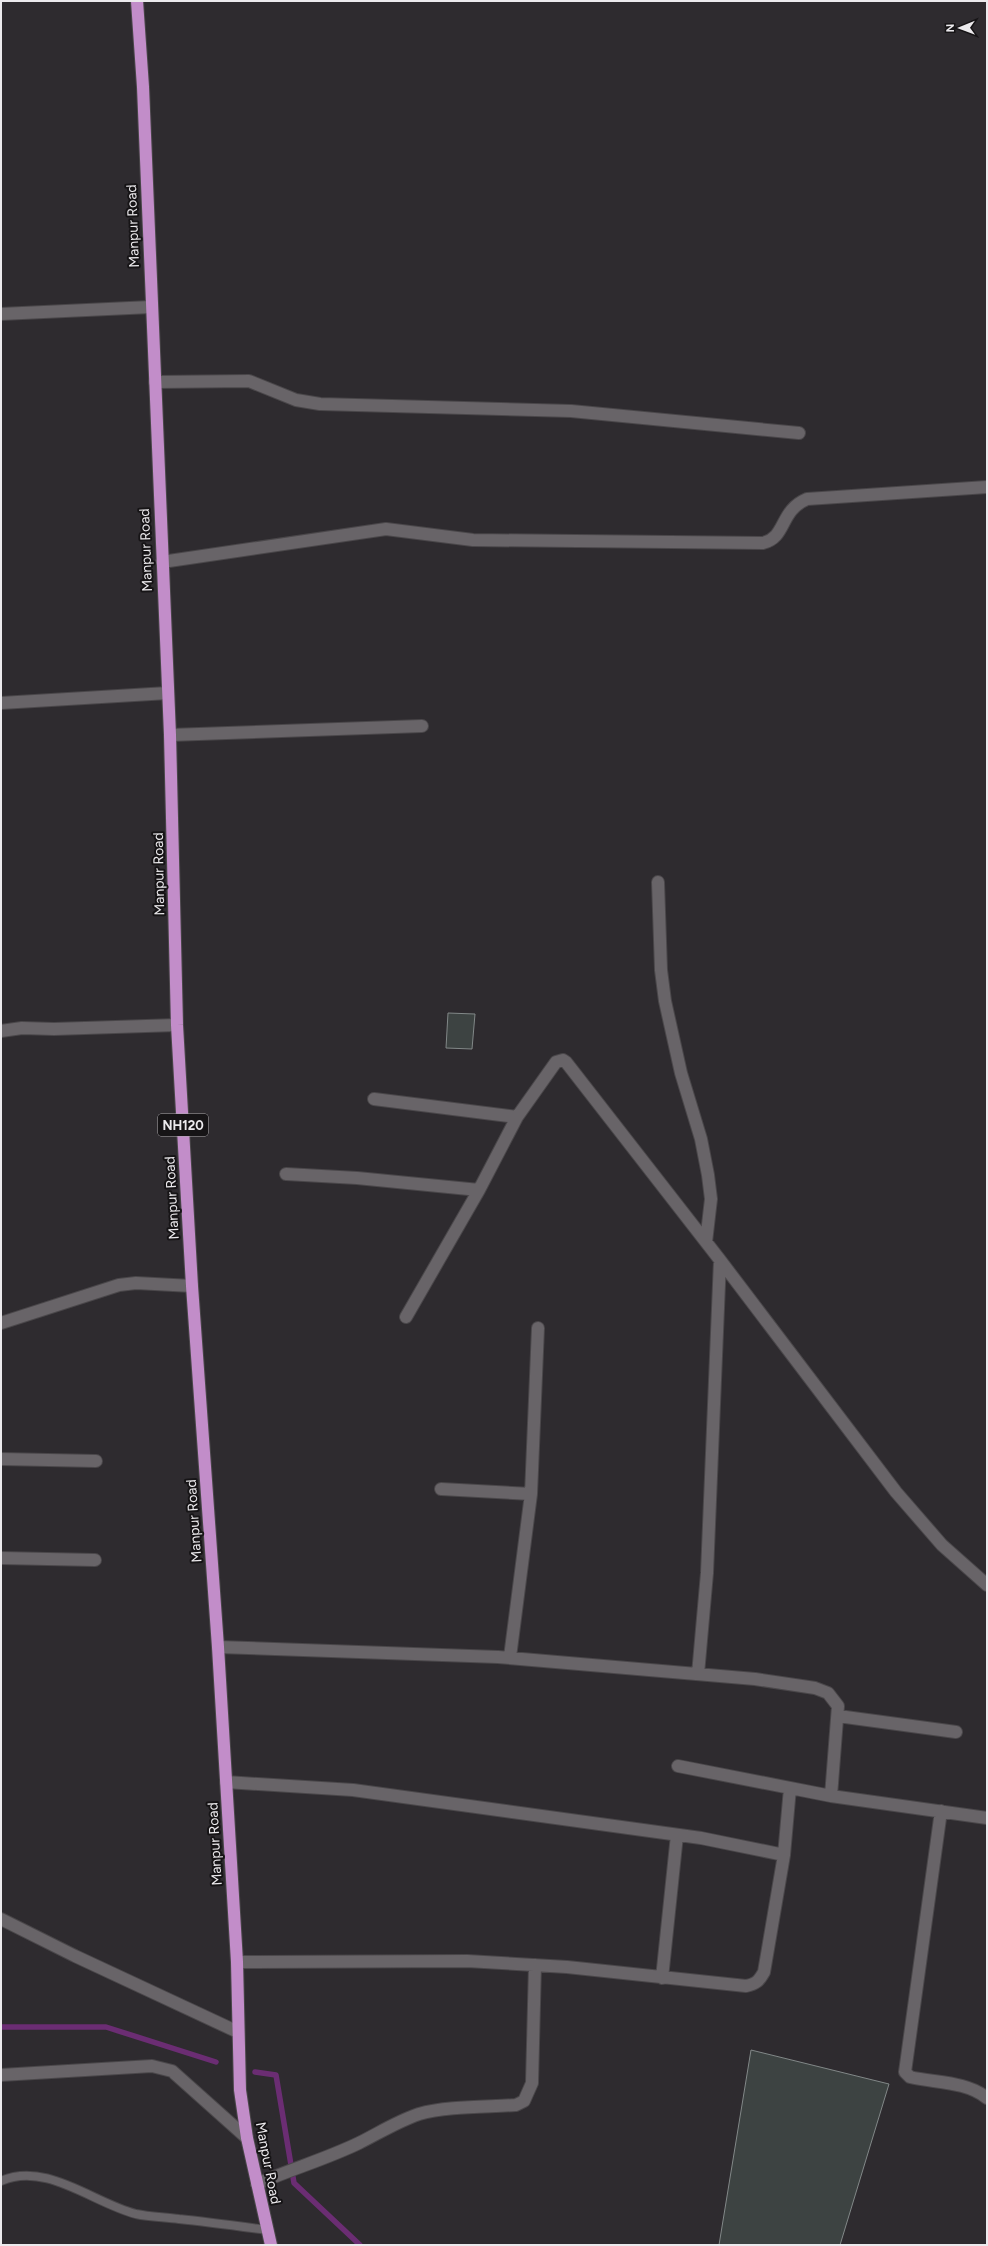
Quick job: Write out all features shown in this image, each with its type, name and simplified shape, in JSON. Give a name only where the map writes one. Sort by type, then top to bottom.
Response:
[{"type":"highway","name":"Manpur Road","points":[[137,1],[152,307],[170,735],[178,1025],[192,1286],[218,1647],[237,1962],[240,2090],[247,2138],[271,2245]]},
{"type":"street","points":[[1,314],[152,307]]},
{"type":"street","points":[[155,382],[249,381],[296,400],[320,404],[571,411],[799,433]]},
{"type":"street","points":[[162,562],[386,529],[473,540],[763,544],[771,541],[779,533],[789,511],[796,504],[807,499],[987,486]]},
{"type":"street","points":[[1,703],[168,693]]},
{"type":"street","points":[[170,735],[422,726]]},
{"type":"street","points":[[658,882],[661,970],[665,1001],[681,1073],[701,1139],[708,1175],[711,1199],[706,1242]]},
{"type":"street","points":[[1,1031],[22,1028],[54,1029],[178,1025]]},
{"type":"street","points":[[406,1317],[479,1190],[517,1117],[556,1062],[566,1062],[720,1260],[896,1492],[942,1545],[987,1585]]},
{"type":"street","points":[[374,1099],[517,1117]]},
{"type":"street","points":[[286,1174],[357,1178],[479,1190]]},
{"type":"street","points":[[698,1674],[707,1574],[720,1260]]},
{"type":"street","points":[[1,1323],[119,1285],[136,1283],[192,1286]]},
{"type":"street","points":[[510,1658],[531,1494],[538,1328]]},
{"type":"street","points":[[1,1459],[96,1461]]},
{"type":"street","points":[[441,1489],[531,1494]]},
{"type":"street","points":[[1,1558],[95,1560]]},
{"type":"street","points":[[218,1647],[413,1652],[510,1658],[698,1674],[815,1688],[828,1693],[838,1706],[831,1796]]},
{"type":"street","points":[[838,1716],[956,1732]]},
{"type":"street","points":[[678,1766],[831,1796],[987,1818]]},
{"type":"street","points":[[226,1782],[353,1790],[677,1835],[784,1855]]},
{"type":"street","points":[[237,1962],[467,1961],[535,1965],[746,1986],[760,1981],[764,1972],[784,1855],[790,1788]]},
{"type":"street","points":[[941,1811],[904,2072],[910,2077],[967,2087],[977,2091],[987,2098]]},
{"type":"street","points":[[662,1978],[677,1835]]},
{"type":"street","points":[[1,1919],[75,1956],[238,2032]]},
{"type":"street","points":[[257,2184],[353,2146],[387,2127],[420,2114],[434,2111],[516,2105],[524,2101],[532,2083],[535,1965]]},
{"type":"street","points":[[1,2075],[152,2066],[172,2071],[247,2138]]},
{"type":"lane","points":[[1,2181],[14,2176],[37,2176],[73,2188],[111,2205],[137,2214],[267,2230]]},
{"type":"building","points":[[448,1013],[475,1014],[472,1049],[446,1048]]},
{"type":"building","points":[[751,2050],[889,2084],[840,2245],[719,2245]]},
{"type":"waterway","points":[[1,2027],[106,2027],[216,2062]]},
{"type":"waterway","points":[[255,2072],[276,2075],[294,2183],[360,2245]]}]
